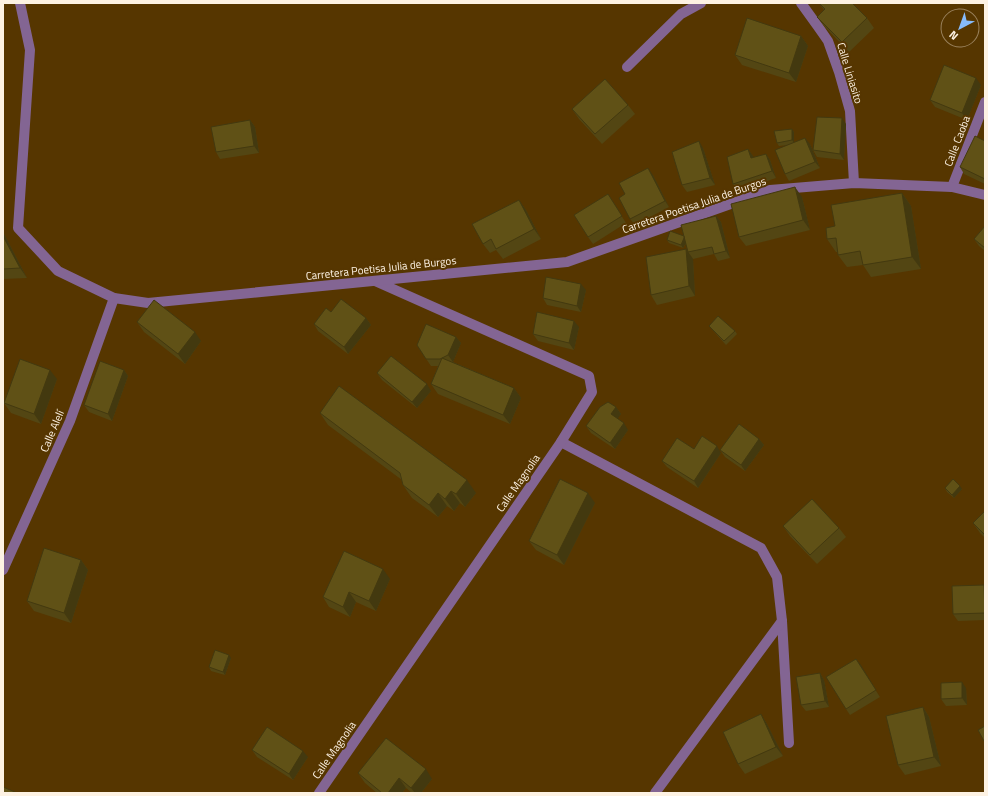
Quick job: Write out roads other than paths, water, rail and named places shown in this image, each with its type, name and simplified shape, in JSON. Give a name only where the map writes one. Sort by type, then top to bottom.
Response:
[{"type":"street","name":"Carretera Poetisa Julia de Burgos","points":[[20,3],[30,50],[18,228],[58,271],[114,298],[148,303],[567,262],[770,190],[854,183],[952,188],[985,195]]},
{"type":"street","points":[[627,67],[681,14],[701,3]]},
{"type":"street","name":"Calle Liniasito","points":[[801,3],[828,41],[839,72],[850,111],[854,183]]},
{"type":"street","name":"Calle Caoba","points":[[952,188],[985,102]]},
{"type":"street","name":"Calle Magnolia","points":[[319,793],[561,442],[592,392],[589,376],[376,281]]},
{"type":"street","name":"Calle Alelí","points":[[3,570],[70,421],[114,298]]},
{"type":"street","points":[[561,442],[761,548],[777,577],[782,621],[789,743]]},
{"type":"street","points":[[655,793],[782,621]]}]
